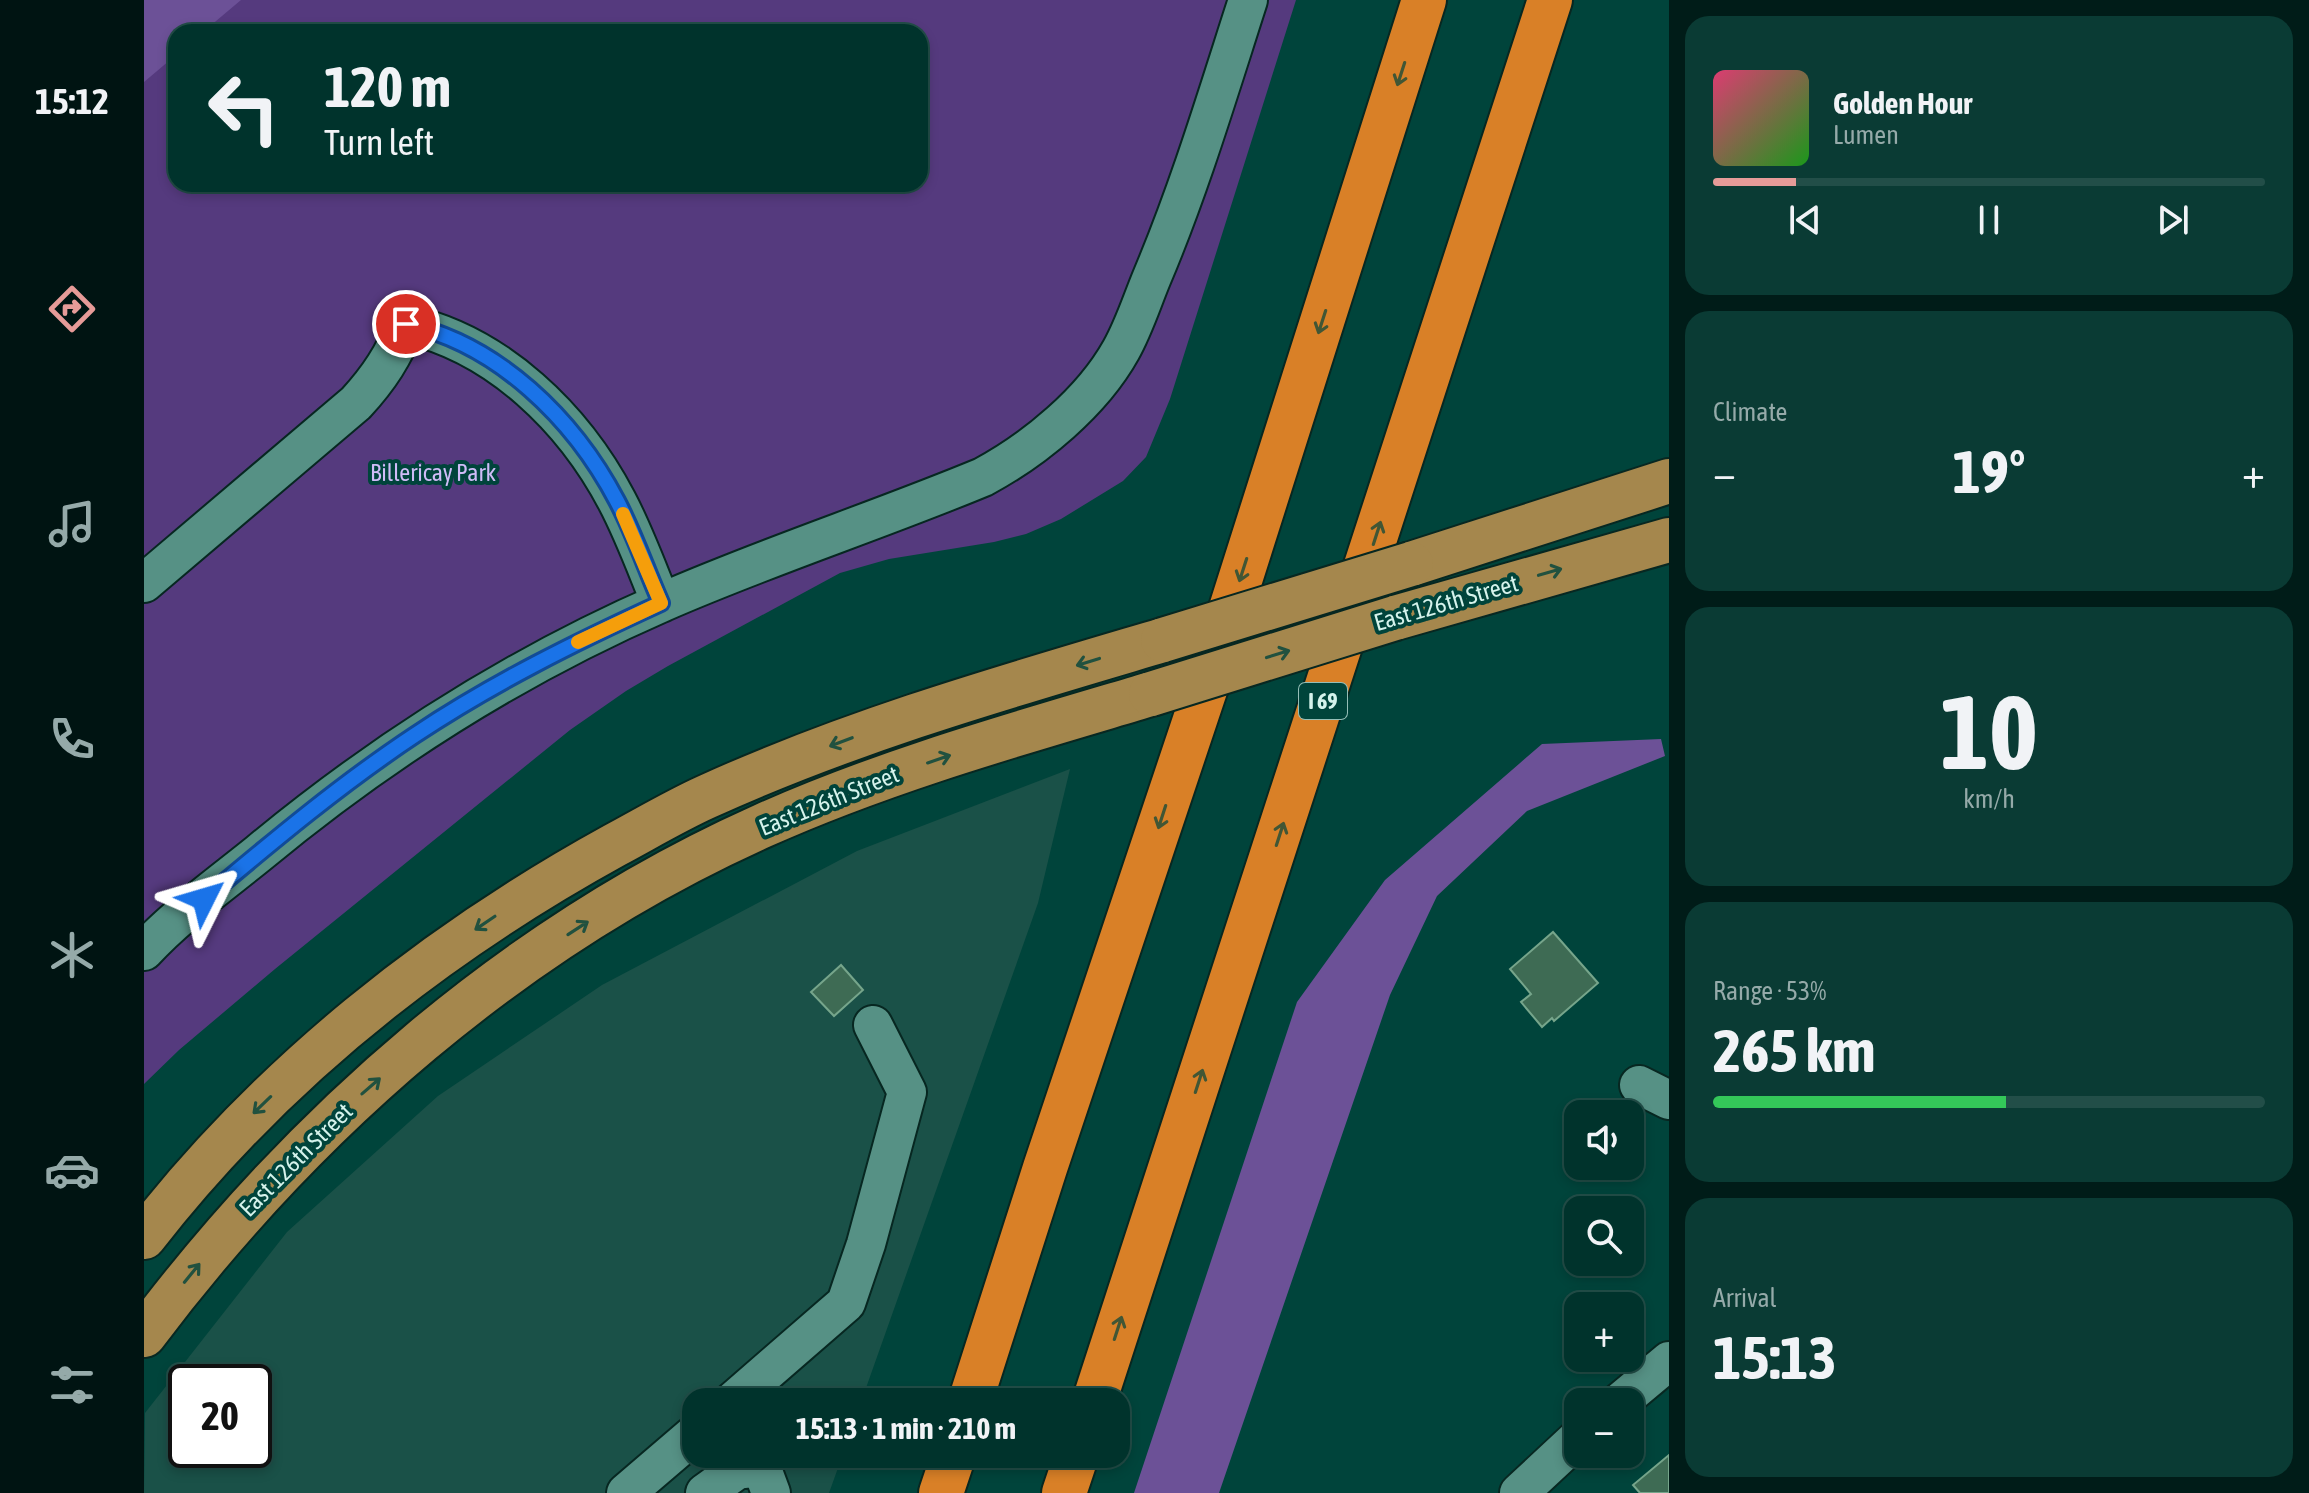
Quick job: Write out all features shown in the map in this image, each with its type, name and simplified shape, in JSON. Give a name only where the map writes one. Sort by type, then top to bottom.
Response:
[{"type":"highway","points":[[974,1388],[1208,681],[1424,0]]},
{"type":"highway","name":"I 69","points":[[1099,1388],[1550,0]]},
{"type":"highway","points":[[941,1493],[949,1468]]},
{"type":"highway","points":[[1064,1493],[1072,1468]]},
{"type":"main road","name":"East 126th Street","points":[[144,1237],[257,1110],[353,1023],[424,965],[475,929],[563,875],[703,798],[871,730],[959,701],[1411,564],[1669,481]]},
{"type":"main road","name":"East 126th Street","points":[[144,1335],[225,1233],[341,1112],[446,1023],[577,928],[643,886],[801,809],[863,784],[1395,618],[1669,540]]},
{"type":"street","points":[[145,949],[280,836],[414,736],[548,656],[731,573],[983,477],[1030,447],[1071,412],[1121,350],[1181,206],[1248,0]]},
{"type":"street","points":[[144,583],[356,403],[387,366],[406,324],[434,330],[505,367],[535,393],[584,450],[604,479],[628,525],[661,603]]},
{"type":"street","points":[[748,1388],[846,1303],[866,1244],[907,1092],[873,1025]]},
{"type":"street","points":[[1637,1388],[1669,1361]]},
{"type":"street","points":[[626,1493],[682,1445]]},
{"type":"street","points":[[1527,1490],[1564,1452]]},
{"type":"street","points":[[705,1493],[737,1470],[754,1468],[764,1474],[771,1493]]},
{"type":"shaded area","points":[[144,0],[241,0],[212,24],[168,24],[168,62],[144,82]]},
{"type":"shaded area","points":[[1661,739],[1665,756],[1527,811],[1437,896],[1390,995],[1219,1493],[1134,1493],[1297,1002],[1385,880],[1542,744]]},
{"type":"shaded area","points":[[1070,769],[1038,903],[866,1388],[682,1388],[682,1468],[838,1468],[829,1493],[144,1493],[145,1413],[168,1384],[168,1468],[272,1468],[272,1364],[183,1364],[287,1232],[438,1096],[602,985],[857,851]]},
{"type":"green space","name":"Billericay Park","points":[[144,0],[1296,0],[1170,399],[1146,457],[1123,481],[1061,519],[1026,534],[889,559],[840,573],[626,691],[570,730],[179,1050],[144,1084]]},
{"type":"building","points":[[1553,932],[1598,983],[1554,1021],[1552,1018],[1542,1027],[1521,1002],[1531,994],[1510,969]]},
{"type":"building","points":[[841,965],[863,990],[834,1016],[811,992]]},
{"type":"building","points":[[1669,1455],[1669,1493],[1640,1493],[1633,1485]]},
{"type":"slow traffic","points":[[578,642],[661,603],[623,514]]},
{"type":"route","points":[[204,899],[339,790],[414,736],[548,656],[661,603],[617,501],[604,479],[584,450],[535,393],[505,367],[434,330],[406,324]]}]
